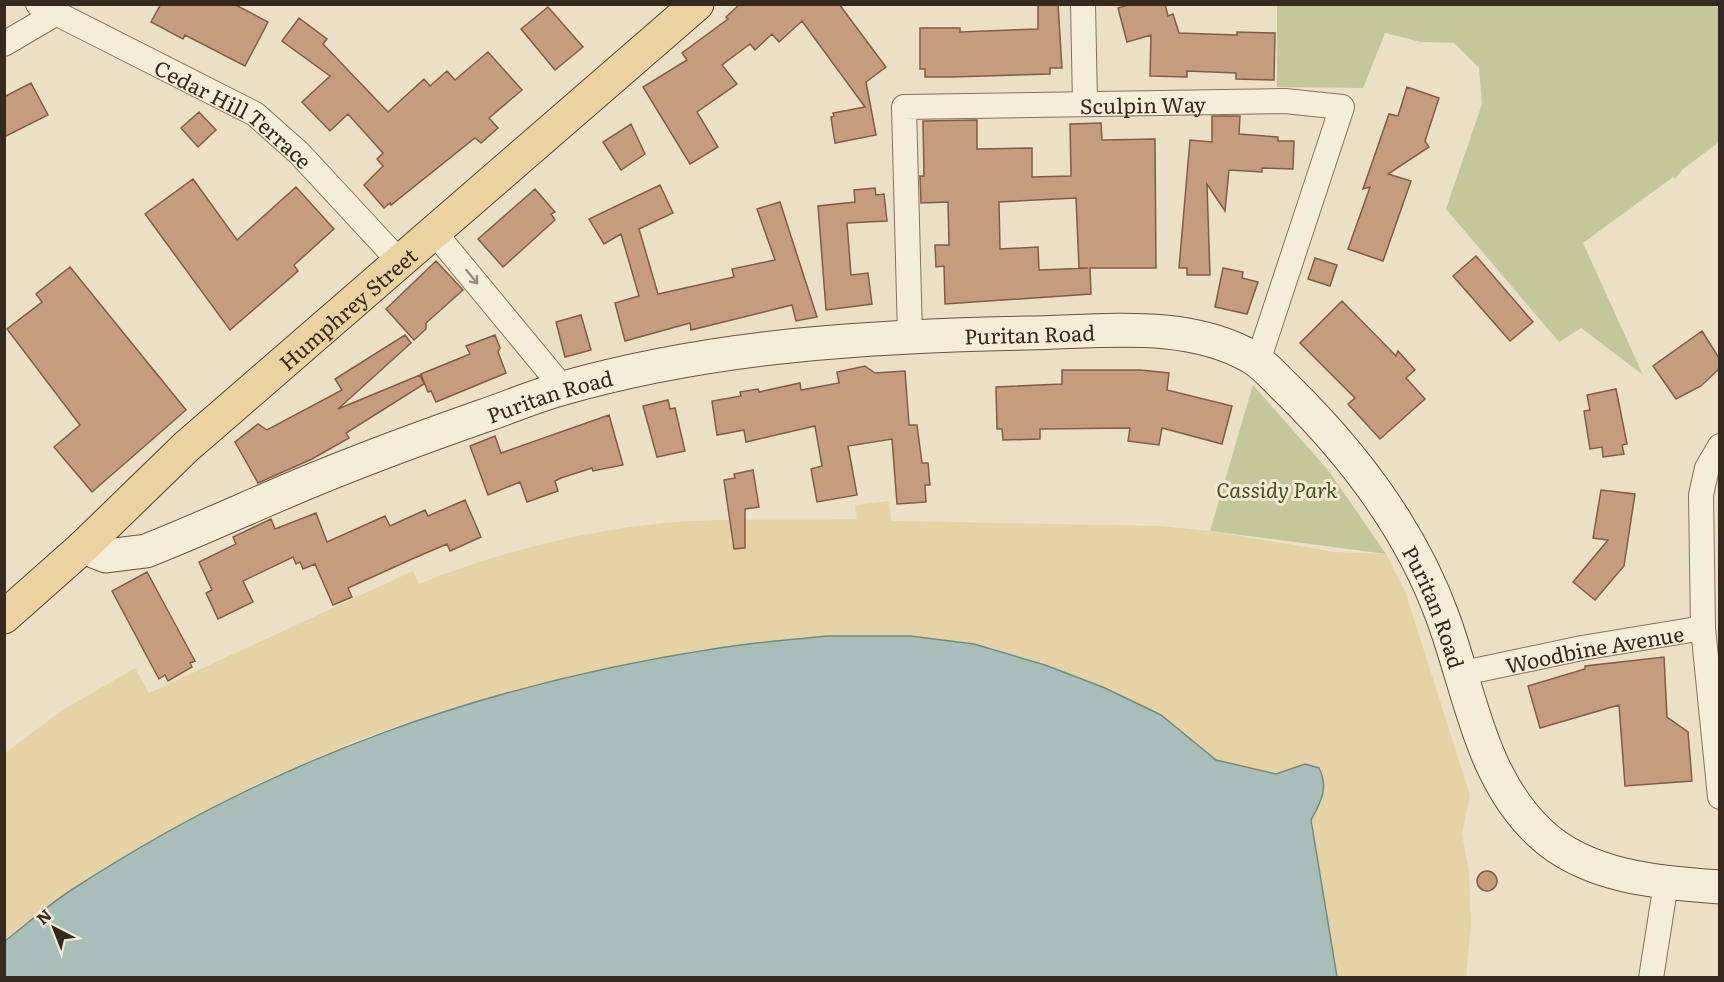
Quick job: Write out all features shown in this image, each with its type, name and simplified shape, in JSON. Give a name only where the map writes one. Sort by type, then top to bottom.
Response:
[{"type":"main road","name":"Humphrey Street","points":[[4,617],[83,547],[186,447],[697,4]]},
{"type":"street","points":[[1083,4],[1085,103]]},
{"type":"street","points":[[4,44],[46,9]]},
{"type":"street","name":"Cedar Hill Terrace","points":[[46,9],[255,114],[299,153],[400,262]]},
{"type":"street","name":"Sculpin Way","points":[[910,336],[904,107],[1285,101],[1342,107],[1258,361]]},
{"type":"street","points":[[434,232],[563,388]]},
{"type":"street","name":"Puritan Road","points":[[83,547],[106,556],[146,551],[363,460],[563,388],[682,360],[756,348],[910,336],[1119,331],[1185,334],[1229,346],[1258,361],[1315,417],[1370,486],[1410,548],[1443,616],[1459,674],[1492,764],[1515,806],[1542,836],[1576,858],[1631,876],[1666,883],[1719,887]]},
{"type":"street","points":[[1703,628],[1701,495],[1707,468],[1719,446]]},
{"type":"street","name":"Woodbine Avenue","points":[[1459,674],[1582,648],[1703,628],[1719,797]]},
{"type":"street","points":[[1651,978],[1666,883]]},
{"type":"green space","points":[[1277,5],[1719,5],[1719,142],[1683,169],[1675,179],[1673,177],[1583,243],[1643,375],[1581,328],[1559,342],[1446,209],[1482,104],[1479,68],[1454,43],[1421,42],[1385,33],[1363,88],[1277,87]]},
{"type":"green space","name":"Cassidy Park","points":[[1253,385],[1328,470],[1386,554],[1210,531]]},
{"type":"sand","points":[[889,501],[891,521],[1160,526],[1210,531],[1335,552],[1386,554],[1405,591],[1470,795],[1462,834],[1469,871],[1471,924],[1466,977],[1337,977],[1311,820],[1323,799],[1305,764],[1276,774],[1216,760],[1161,715],[1105,688],[1045,665],[974,644],[910,636],[827,636],[445,710],[360,739],[263,781],[162,835],[72,890],[5,941],[5,753],[61,711],[135,668],[149,693],[413,571],[419,584],[509,553],[602,532],[688,521],[857,519],[855,505]]},
{"type":"water","points":[[827,636],[910,636],[974,644],[1045,665],[1105,688],[1161,715],[1216,760],[1276,774],[1305,764],[1319,768],[1324,788],[1321,801],[1311,820],[1337,977],[5,977],[5,941],[55,901],[149,843],[226,801],[304,765],[383,733],[547,682],[632,663],[719,648]]},
{"type":"building","points":[[161,4],[234,4],[268,22],[245,66],[185,35],[183,39],[151,22]]},
{"type":"building","points":[[740,4],[839,4],[886,67],[866,82],[876,135],[835,143],[831,117],[834,116],[833,113],[865,107],[802,21],[779,42],[772,34],[755,50],[750,44],[722,65],[737,84],[697,112],[718,147],[690,164],[643,87],[687,60],[682,53],[728,19],[726,17]]},
{"type":"building","points":[[1038,4],[1058,4],[1062,68],[1050,68],[1050,74],[951,77],[925,77],[925,69],[920,69],[920,28],[960,28],[960,32],[1038,29]]},
{"type":"building","points":[[1131,4],[1165,4],[1168,16],[1173,14],[1179,33],[1237,35],[1237,32],[1275,33],[1274,80],[1236,79],[1236,73],[1187,71],[1187,77],[1150,76],[1151,35],[1127,42],[1118,8]]},
{"type":"building","points":[[548,7],[583,47],[555,70],[521,29]]},
{"type":"building","points":[[299,18],[327,39],[323,44],[388,112],[424,79],[430,86],[447,71],[455,80],[488,52],[522,90],[489,118],[498,128],[481,143],[475,138],[391,205],[390,203],[384,208],[364,185],[383,166],[377,159],[383,153],[348,114],[330,131],[302,102],[330,76],[282,41]]},
{"type":"building","points":[[31,83],[48,115],[4,137],[4,97]]},
{"type":"building","points":[[1407,87],[1439,98],[1425,141],[1429,147],[1388,174],[1411,181],[1383,261],[1348,249],[1370,187],[1363,189],[1389,114],[1398,116]]},
{"type":"building","points":[[199,112],[216,130],[198,147],[181,128]]},
{"type":"building","points":[[1212,116],[1240,116],[1239,134],[1278,137],[1278,141],[1294,141],[1293,169],[1262,168],[1262,172],[1229,170],[1225,211],[1207,184],[1210,275],[1187,275],[1187,268],[1179,268],[1190,140],[1212,142]]},
{"type":"building","points":[[977,120],[977,149],[1032,148],[1032,177],[1071,176],[1070,124],[1101,123],[1102,140],[1155,139],[1156,268],[1090,268],[1091,294],[945,304],[944,266],[936,267],[935,245],[949,245],[948,202],[921,203],[920,176],[924,176],[923,121]],"holes":[[[1076,198],[1079,268],[1088,268],[1039,270],[1038,247],[1000,249],[999,202]]]},
{"type":"building","points":[[631,124],[645,154],[621,170],[603,142]]},
{"type":"building","points":[[193,179],[237,240],[296,187],[334,229],[294,265],[298,271],[230,330],[145,214]]},
{"type":"building","points":[[660,185],[673,213],[639,229],[658,294],[734,277],[732,269],[775,260],[757,209],[780,202],[817,317],[796,321],[792,305],[691,330],[690,323],[625,341],[615,303],[639,296],[621,234],[604,244],[589,219]]},
{"type":"building","points":[[875,188],[876,195],[884,194],[887,221],[847,223],[851,275],[868,273],[872,304],[826,310],[818,206],[855,202],[854,190]]},
{"type":"building","points":[[535,189],[555,212],[551,214],[555,220],[503,267],[478,239]]},
{"type":"building","points":[[1476,256],[1533,322],[1510,341],[1453,276]]},
{"type":"building","points":[[1315,258],[1337,265],[1330,286],[1308,279]]},
{"type":"building","points":[[436,261],[463,290],[426,323],[426,329],[414,340],[386,309]]},
{"type":"building","points":[[70,267],[186,410],[92,492],[54,447],[80,425],[7,329],[42,302],[36,294]]},
{"type":"building","points":[[1223,268],[1243,272],[1242,278],[1258,282],[1247,314],[1215,307]]},
{"type":"building","points":[[1342,301],[1396,356],[1398,351],[1415,370],[1406,378],[1425,399],[1380,439],[1348,404],[1355,398],[1300,343]]},
{"type":"building","points":[[581,315],[591,350],[565,357],[556,322]]},
{"type":"building","points":[[1702,331],[1719,358],[1719,369],[1701,386],[1676,399],[1653,366]]},
{"type":"building","points":[[405,335],[411,343],[338,409],[420,375],[424,384],[346,433],[349,438],[312,459],[258,483],[235,442],[258,424],[267,430],[342,390],[335,379]]},
{"type":"building","points":[[495,335],[500,348],[498,352],[506,373],[436,402],[431,391],[428,392],[421,374],[470,354],[466,346]]},
{"type":"building","points":[[865,366],[875,373],[905,371],[909,425],[917,425],[922,463],[928,463],[930,485],[925,485],[926,502],[897,504],[892,439],[848,446],[857,495],[817,502],[811,469],[822,466],[815,426],[746,442],[744,430],[717,435],[712,401],[741,396],[740,392],[758,389],[759,392],[800,383],[801,390],[839,383],[837,372]]},
{"type":"building","points":[[1062,370],[1141,370],[1169,373],[1167,390],[1232,406],[1222,444],[1162,428],[1159,445],[1128,441],[1130,428],[1040,429],[1040,439],[1003,440],[1002,429],[997,429],[996,387],[1062,384]]},
{"type":"building","points":[[1616,389],[1627,444],[1622,445],[1624,454],[1603,457],[1602,447],[1590,449],[1584,411],[1590,410],[1587,395]]},
{"type":"building","points":[[668,400],[670,409],[675,408],[685,451],[657,457],[643,406]]},
{"type":"building","points":[[609,415],[623,465],[593,471],[592,468],[561,478],[555,481],[558,491],[527,502],[520,482],[488,495],[470,446],[495,436],[501,453]]},
{"type":"building","points":[[753,470],[759,507],[745,509],[745,548],[734,549],[724,480],[735,478],[734,474]]},
{"type":"building","points":[[1601,490],[1635,494],[1624,566],[1595,600],[1573,582],[1608,540],[1593,538]]},
{"type":"building","points":[[465,500],[481,537],[450,551],[447,544],[348,588],[352,597],[333,605],[315,564],[303,569],[300,562],[296,564],[293,557],[243,581],[253,602],[218,619],[206,593],[212,590],[199,562],[236,544],[233,537],[271,519],[275,529],[316,513],[327,542],[385,516],[390,526],[425,510],[428,516]]},
{"type":"building","points":[[147,572],[195,661],[190,663],[192,667],[168,681],[165,675],[159,679],[112,591]]},
{"type":"building","points":[[1664,657],[1667,717],[1688,732],[1692,781],[1625,786],[1619,705],[1540,728],[1528,686],[1585,669],[1585,666]]},
{"type":"building","points":[[1487,871],[1494,874],[1497,881],[1494,888],[1487,891],[1480,888],[1477,881],[1480,874]]}]
